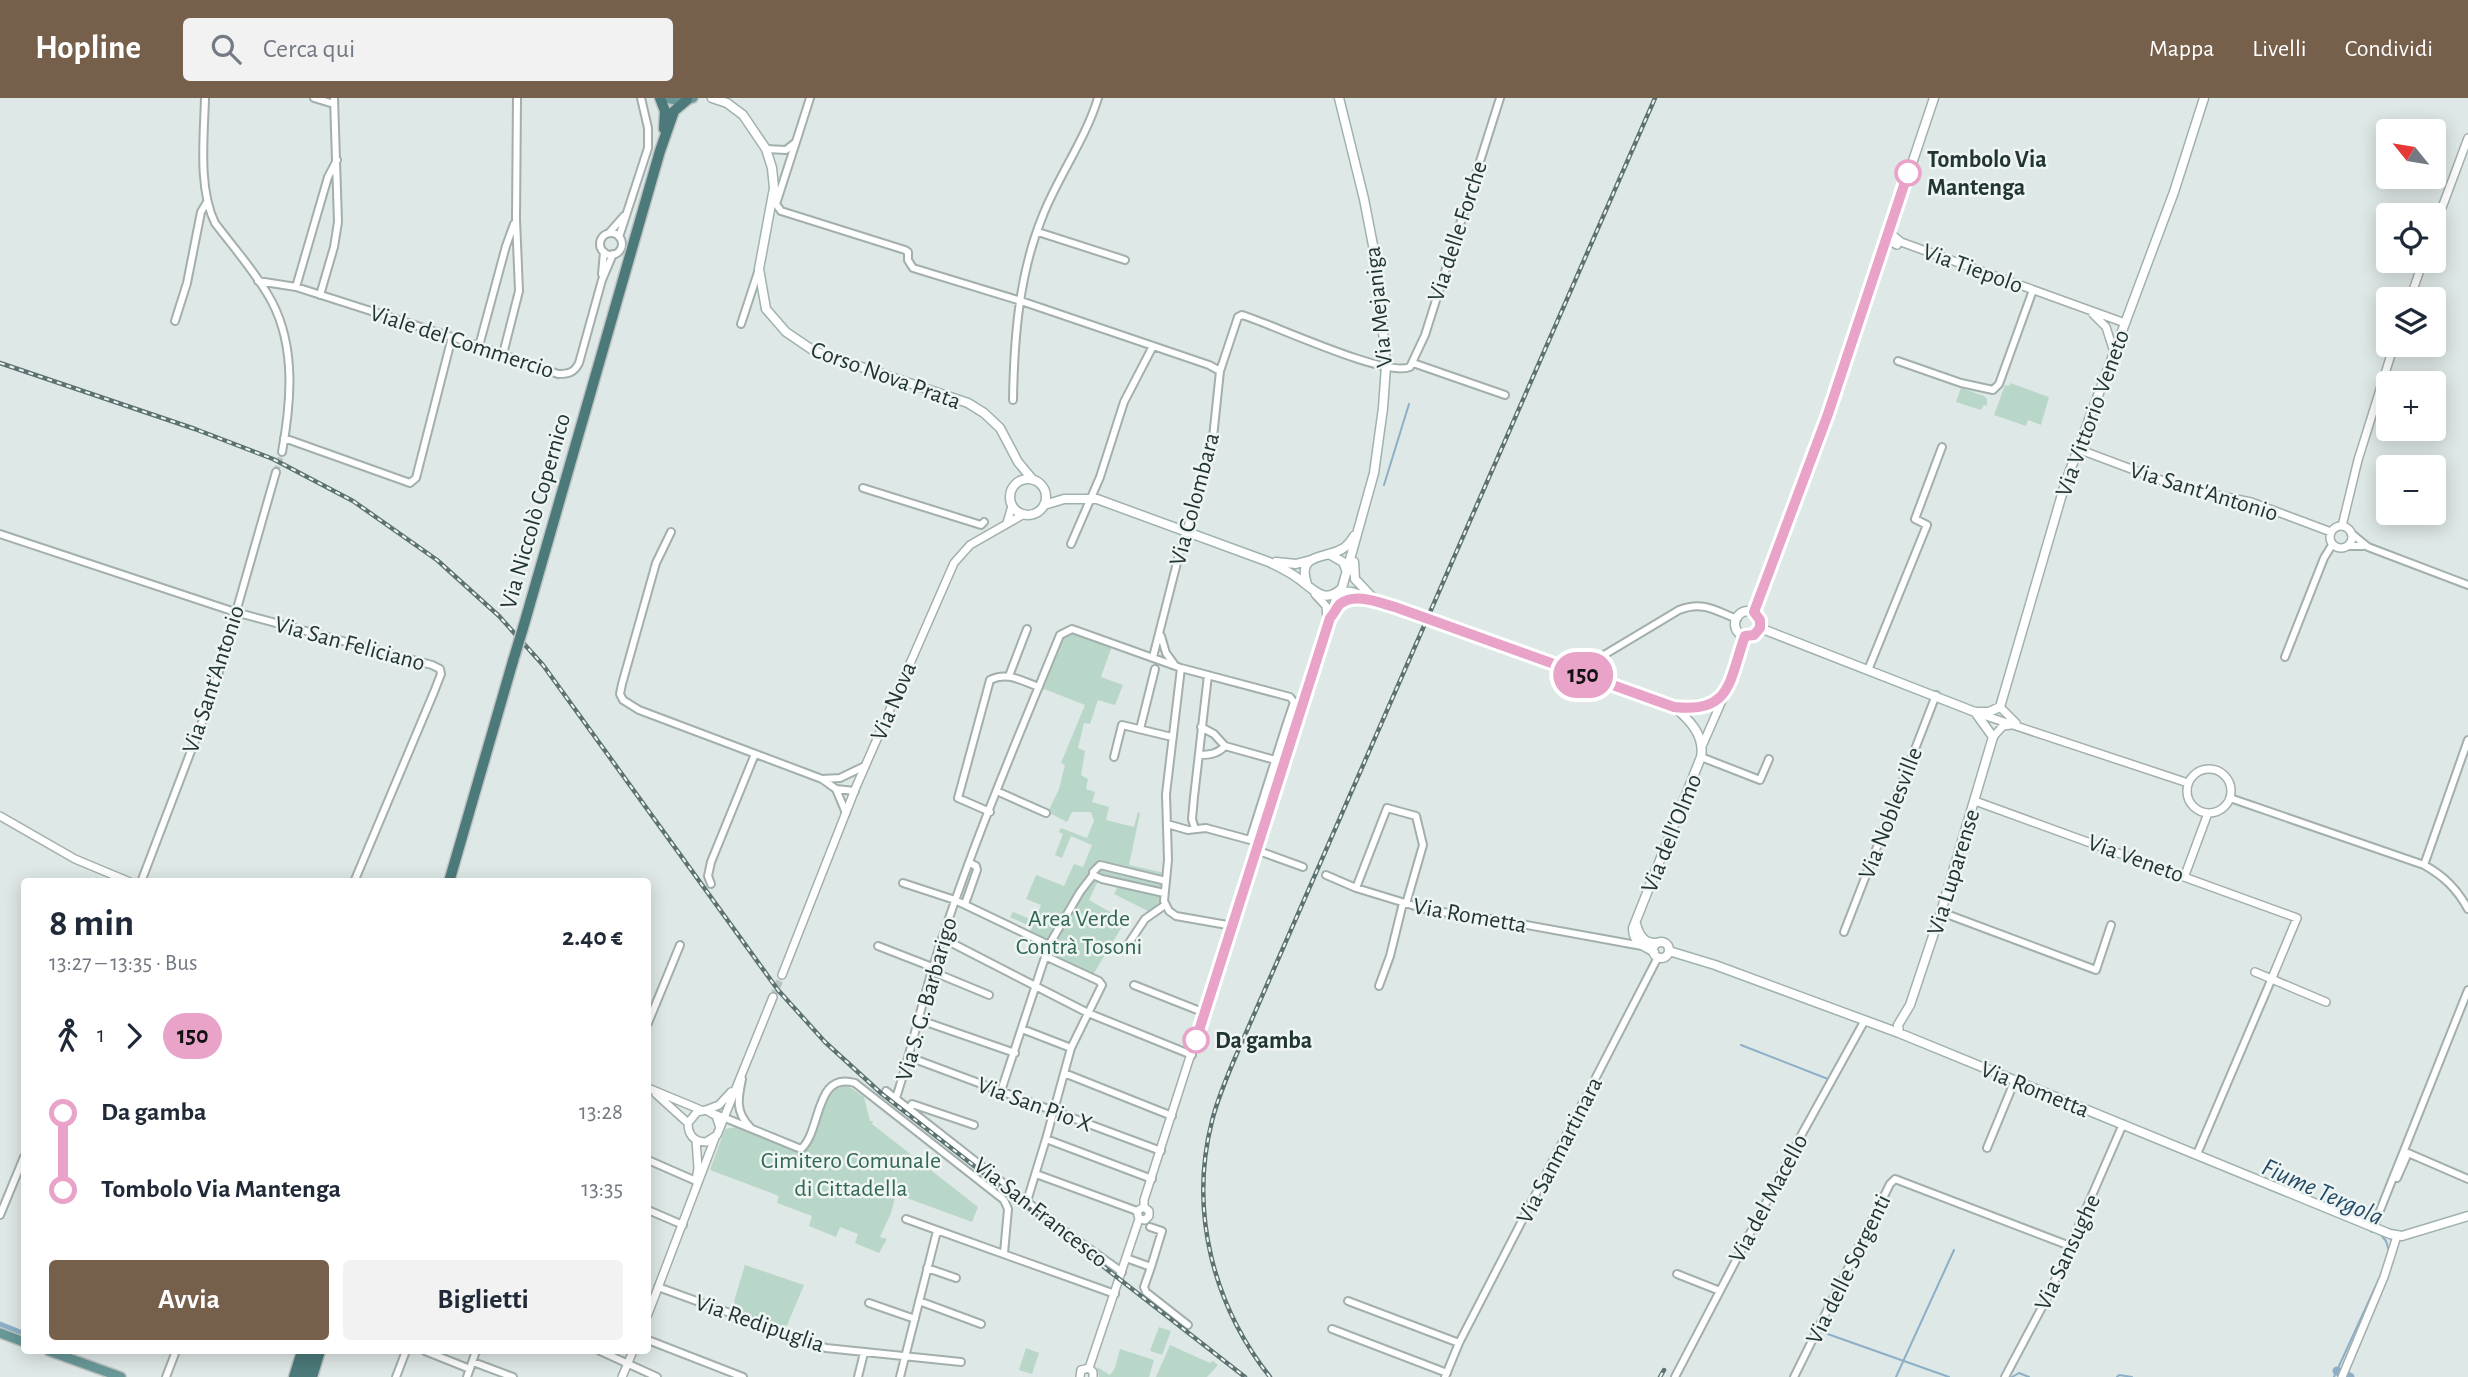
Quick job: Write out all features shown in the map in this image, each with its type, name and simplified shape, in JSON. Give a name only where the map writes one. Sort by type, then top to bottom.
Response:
[{"type":"highway","name":"Via Niccolò Copernico","points":[[660,98],[665,111],[660,150]]},
{"type":"highway","name":"Via Niccolò Copernico","points":[[451,878],[660,150],[674,111],[690,99]]},
{"type":"highway","points":[[294,1377],[301,1354]]},
{"type":"highway","points":[[303,1377],[310,1354]]},
{"type":"highway","points":[[312,1377],[319,1354]]},
{"type":"main road","points":[[666,98],[690,99]]},
{"type":"main road","points":[[712,98],[725,101],[743,116],[766,149],[774,188],[759,269],[766,309]]},
{"type":"main road","name":"Via Mejaniga","points":[[1338,592],[1347,575],[1363,518],[1379,441],[1386,366],[1378,271],[1364,199],[1339,98]]},
{"type":"main road","points":[[1754,612],[1828,414],[1883,248],[1891,238],[1934,98]]},
{"type":"main road","name":"Via Vittorio Veneto","points":[[2000,707],[2065,484],[2174,192],[2204,98]]},
{"type":"main road","name":"Corso Nova Prata","points":[[766,309],[786,332],[814,351],[968,403],[984,413],[1000,428],[1012,453],[1032,480]]},
{"type":"main road","name":"Corso Nova Prata","points":[[1012,453],[1017,483]]},
{"type":"main road","points":[[1024,514],[1012,506],[1010,496],[1017,483],[1032,480]]},
{"type":"main road","name":"Via Nova","points":[[1032,480],[1044,490],[1072,498]]},
{"type":"main road","points":[[1044,490],[1044,505]]},
{"type":"main road","name":"Via Nova","points":[[1024,514],[1037,512],[1044,505],[1072,498],[1091,498],[1269,562],[1307,586]]},
{"type":"main road","name":"Via Mejaniga","points":[[1311,559],[1348,545],[1363,518]]},
{"type":"main road","name":"Via Mejaniga","points":[[1360,530],[1353,575],[1371,599]]},
{"type":"main road","points":[[1329,554],[1343,562],[1347,575],[1357,589],[1371,599]]},
{"type":"main road","points":[[1307,586],[1305,572],[1311,559]]},
{"type":"main road","name":"Via Nova","points":[[1269,562],[1296,564],[1311,559]]},
{"type":"main road","name":"Via Mejaniga","points":[[1307,586],[1315,593]]},
{"type":"main road","points":[[1315,593],[1325,596],[1338,592],[1371,599],[1409,612]]},
{"type":"main road","points":[[1744,612],[1754,612],[1760,620],[1760,628],[1754,635],[1745,636],[1737,629],[1737,619],[1744,612]]},
{"type":"main road","points":[[1443,624],[1674,707],[1691,724]]},
{"type":"main road","points":[[1760,628],[1975,712],[1989,712],[2000,707]]},
{"type":"main road","points":[[1975,712],[1993,737]]},
{"type":"main road","name":"Via dell'Olmo","points":[[1636,936],[1635,921],[1701,757],[1703,744],[1691,724]]},
{"type":"main road","name":"Via Luparense","points":[[1899,1033],[1898,1025],[1910,1005],[1941,912],[1993,737]]},
{"type":"main road","name":"Via Rometta","points":[[1636,936],[1647,942],[1665,942],[1669,951],[1704,961],[1899,1033],[2397,1236]]},
{"type":"main road","name":"Via Rometta","points":[[1636,936],[1642,946],[1656,955]]},
{"type":"main road","points":[[1657,943],[1654,945],[1656,955],[1665,957],[1669,951]]},
{"type":"main road","points":[[2397,1236],[2468,1215]]},
{"type":"main road","points":[[0,1333],[21,1341]]},
{"type":"main road","points":[[57,1354],[121,1377]]},
{"type":"street","points":[[205,98],[207,202],[215,223],[273,303],[285,340],[289,372],[289,409],[282,452]]},
{"type":"street","points":[[314,98],[334,101],[338,158],[338,222],[334,247],[320,295]]},
{"type":"street","points":[[503,355],[519,290],[516,219],[517,98]]},
{"type":"street","name":"Viale del Commercio","points":[[258,281],[296,287],[558,374],[568,374],[576,369],[602,280],[613,254],[620,249],[622,243],[619,237],[648,148],[648,128],[641,98]]},
{"type":"street","points":[[810,98],[776,204],[781,211],[905,250],[914,268],[1021,301],[1220,371]]},
{"type":"street","points":[[1013,401],[1016,324],[1027,268],[1042,216],[1092,116],[1098,98]]},
{"type":"street","name":"Via delle Forche","points":[[1413,363],[1425,335],[1500,98]]},
{"type":"street","points":[[2444,203],[2468,138]]},
{"type":"street","points":[[766,149],[786,150],[796,142]]},
{"type":"street","points":[[296,287],[328,177],[338,158]]},
{"type":"street","points":[[175,321],[187,283],[201,212],[207,202]]},
{"type":"street","name":"Viale del Commercio","points":[[602,280],[604,252],[601,239],[610,233],[628,212]]},
{"type":"street","points":[[479,346],[516,219]]},
{"type":"street","points":[[1038,232],[1125,260]]},
{"type":"street","points":[[610,233],[619,237]]},
{"type":"street","name":"Via Tiepolo","points":[[1891,238],[2111,318],[2124,326]]},
{"type":"street","points":[[604,252],[613,254]]},
{"type":"street","points":[[741,324],[759,269]]},
{"type":"street","name":"Via Tiepolo","points":[[1898,361],[1961,383],[1993,390],[1999,384],[2033,290]]},
{"type":"street","points":[[750,297],[758,300],[766,309]]},
{"type":"street","points":[[2111,318],[2132,307]]},
{"type":"street","name":"Via Tiepolo","points":[[2089,312],[2106,327]]},
{"type":"street","name":"Via Colombara","points":[[1153,657],[1186,531],[1212,447],[1220,371],[1238,317],[1242,315],[1368,362],[1386,366]]},
{"type":"street","points":[[2114,352],[2106,327],[2124,326]]},
{"type":"street","points":[[284,438],[410,483],[416,478],[452,337]]},
{"type":"street","points":[[1071,544],[1109,454],[1125,402],[1153,346]]},
{"type":"street","points":[[2342,526],[2358,460],[2390,357]]},
{"type":"street","points":[[1386,366],[1405,369],[1413,363],[1506,395]]},
{"type":"street","points":[[1868,670],[1927,525],[1915,519],[1942,447]]},
{"type":"street","name":"Via Sant'Antonio","points":[[2078,449],[2182,488],[2251,502],[2331,532]]},
{"type":"street","name":"Via Sant'Antonio","points":[[143,878],[212,695],[276,472]]},
{"type":"street","points":[[863,488],[981,525],[984,522]]},
{"type":"street","points":[[1007,524],[1012,506]]},
{"type":"street","name":"Via Nova","points":[[782,975],[865,766],[954,564],[970,545],[1024,514]]},
{"type":"street","points":[[2342,526],[2331,532],[2329,539],[2332,545],[2338,549],[2368,547]]},
{"type":"street","points":[[2342,526],[2368,547],[2468,585]]},
{"type":"street","points":[[671,532],[656,564],[625,670],[620,694],[623,700],[630,706],[822,779],[836,789],[846,813]]},
{"type":"street","points":[[2348,547],[2351,533]]},
{"type":"street","name":"Via San Feliciano","points":[[0,534],[236,612],[440,669],[441,674],[434,692],[356,878]]},
{"type":"street","points":[[2285,657],[2332,545]]},
{"type":"street","name":"Via Mejaniga","points":[[1089,1368],[1233,926],[1256,850],[1260,822],[1338,592]]},
{"type":"street","name":"Via Mejaniga","points":[[1315,593],[1326,606],[1326,633]]},
{"type":"street","points":[[1330,618],[1344,601],[1371,599]]},
{"type":"street","points":[[1564,668],[1599,658],[1679,610],[1693,605],[1706,606],[1737,619]]},
{"type":"street","points":[[1161,625],[1161,639],[1178,667],[1166,794],[1168,860],[1165,905],[1176,916],[1233,926]]},
{"type":"street","points":[[1009,676],[1027,629]]},
{"type":"street","name":"Via S. G. Barbarigo","points":[[896,1098],[920,1020],[932,969],[955,900],[1060,635],[1066,630],[1081,632],[1153,657]]},
{"type":"street","name":"Via dell'Olmo","points":[[1703,744],[1724,696],[1745,636]]},
{"type":"street","points":[[1153,657],[1178,667],[1293,700],[1291,727],[1275,760],[1260,822],[1250,840],[1206,828],[1188,830],[1167,824]]},
{"type":"street","points":[[1140,729],[1155,669]]},
{"type":"street","points":[[1195,829],[1192,819],[1208,675]]},
{"type":"street","points":[[990,812],[958,798],[990,680],[1009,676],[1039,687]]},
{"type":"street","name":"Via Noblesville","points":[[1844,932],[1936,695]]},
{"type":"street","points":[[1710,725],[1702,729],[1691,724],[1694,711],[1724,696]]},
{"type":"street","points":[[1674,707],[1702,708],[1714,716]]},
{"type":"street","points":[[2000,707],[2019,725]]},
{"type":"street","points":[[1975,712],[2188,783]]},
{"type":"street","points":[[1114,757],[1122,725],[1172,737]]},
{"type":"street","points":[[1993,737],[2003,726],[2019,725]]},
{"type":"street","points":[[1201,727],[1214,734],[1225,746],[1275,760]]},
{"type":"street","points":[[2424,865],[2468,740]]},
{"type":"street","points":[[1199,755],[1211,755],[1225,746]]},
{"type":"street","points":[[711,884],[708,876],[711,862],[755,754]]},
{"type":"street","points":[[1701,757],[1760,780],[1769,759]]},
{"type":"street","points":[[822,779],[840,778],[865,766]]},
{"type":"street","points":[[2215,769],[2227,777],[2232,791],[2231,798],[2222,810],[2208,813],[2195,808],[2191,803],[2188,783],[2196,773],[2215,769]]},
{"type":"street","points":[[840,778],[856,789]]},
{"type":"street","points":[[836,789],[856,789]]},
{"type":"street","points":[[1002,793],[1046,813]]},
{"type":"street","points":[[2231,798],[2424,865],[2458,890],[2468,909]]},
{"type":"street","name":"Via Veneto","points":[[1975,801],[2185,875],[2297,918],[2272,978]]},
{"type":"street","points":[[1356,888],[1387,808],[1416,816],[1423,845],[1379,986]]},
{"type":"street","points":[[2185,875],[2208,813]]},
{"type":"street","points":[[0,816],[75,859],[120,878]]},
{"type":"street","points":[[1256,850],[1303,867]]},
{"type":"street","points":[[965,904],[977,870],[976,866],[970,863]]},
{"type":"street","points":[[1001,1091],[1049,945],[1080,892],[1093,876],[1095,868],[1100,865],[1166,881]]},
{"type":"street","points":[[1093,876],[1164,893]]},
{"type":"street","name":"Via Rometta","points":[[1326,876],[1428,911],[1642,946]]},
{"type":"street","points":[[903,883],[965,904],[1049,945]]},
{"type":"street","points":[[1129,943],[1145,919],[1165,905]]},
{"type":"street","points":[[1941,912],[2096,970],[2111,925]]},
{"type":"street","name":"Via Rometta","points":[[1617,941],[1636,936]]},
{"type":"street","points":[[942,938],[1088,1013],[1192,1055]]},
{"type":"street","points":[[651,1016],[680,945]]},
{"type":"street","points":[[878,946],[989,995]]},
{"type":"street","name":"Via Sanmartinara","points":[[1332,1329],[1446,1375],[1459,1343],[1656,955]]},
{"type":"street","points":[[1027,1201],[1070,1048],[1102,985],[1099,981],[1045,957]]},
{"type":"street","points":[[2255,972],[2326,1002]]},
{"type":"street","points":[[2197,1154],[2272,978]]},
{"type":"street","points":[[1134,985],[1205,1013]]},
{"type":"street","points":[[2373,1228],[2468,990]]},
{"type":"street","points":[[651,1307],[773,998]]},
{"type":"street","points":[[920,1020],[1015,1054]]},
{"type":"street","name":"Via del Macello","points":[[1675,1377],[1865,1020]]},
{"type":"street","points":[[1022,1029],[1070,1048]]},
{"type":"street","name":"Via San Pio X","points":[[909,1057],[1161,1151]]},
{"type":"street","points":[[688,1123],[693,1115],[719,1105],[729,1096],[744,1070]]},
{"type":"street","points":[[744,1070],[738,1100],[739,1112],[742,1119],[754,1130]]},
{"type":"street","points":[[1064,1073],[1172,1116]]},
{"type":"street","points":[[651,1089],[801,1149],[826,1091],[835,1082],[847,1080],[855,1083],[1004,1200],[1008,1209],[1004,1253]]},
{"type":"street","points":[[1987,1148],[2015,1080]]},
{"type":"street","points":[[651,1090],[688,1123],[690,1133],[696,1140],[698,1168],[694,1197]]},
{"type":"street","name":"Via San Francesco","points":[[886,1091],[1122,1272]]},
{"type":"street","points":[[909,1109],[912,1104],[974,1125]]},
{"type":"street","points":[[707,1111],[719,1120],[718,1133]]},
{"type":"street","points":[[696,1140],[706,1142],[728,1124],[754,1130]]},
{"type":"street","name":"Via Sansughe","points":[[2005,1377],[2045,1302],[2123,1124]]},
{"type":"street","points":[[1046,1139],[1152,1179]]},
{"type":"street","points":[[2395,1183],[2408,1153],[2468,1179]]},
{"type":"street","points":[[651,1161],[696,1181]]},
{"type":"street","points":[[0,1215],[21,1164]]},
{"type":"street","points":[[1036,1174],[1140,1213]]},
{"type":"street","name":"Via delle Sorgenti","points":[[1794,1377],[1890,1184],[1895,1180],[2070,1246]]},
{"type":"street","points":[[651,1211],[682,1225]]},
{"type":"street","points":[[906,1219],[1115,1294]]},
{"type":"street","points":[[1150,1227],[1162,1231],[1144,1287],[1146,1292],[1188,1325]]},
{"type":"street","points":[[900,1377],[937,1231]]},
{"type":"street","points":[[2343,1374],[2387,1269],[2397,1236]]},
{"type":"street","points":[[1126,1258],[1151,1267]]},
{"type":"street","points":[[927,1268],[956,1279]]},
{"type":"street","points":[[1677,1274],[1720,1291]]},
{"type":"street","name":"Via Redipuglia","points":[[659,1287],[826,1348],[961,1362]]},
{"type":"street","points":[[919,1301],[981,1324]]},
{"type":"street","points":[[1348,1301],[1459,1343]]},
{"type":"street","points":[[869,1303],[915,1318]]},
{"type":"street","points":[[651,1341],[740,1376]]},
{"type":"street","points":[[858,1377],[864,1353]]},
{"type":"street","points":[[166,1377],[175,1354]]},
{"type":"street","points":[[396,1377],[405,1354]]},
{"type":"street","points":[[434,1354],[513,1377]]},
{"type":"street","points":[[467,1377],[475,1354]]},
{"type":"street","points":[[606,1354],[657,1377]]},
{"type":"street","points":[[622,1377],[632,1354]]},
{"type":"street","points":[[1080,1377],[1082,1370],[1089,1368],[1093,1377]]},
{"type":"green space","points":[[2010,383],[2049,397],[2041,425],[2028,420],[2026,426],[1994,415],[2005,385],[2009,386]]},
{"type":"green space","points":[[1961,388],[1984,396],[1987,406],[1984,405],[1981,410],[1956,402]]},
{"type":"green space","name":"Area Verde Contrà Tosoni","points":[[1066,630],[1113,643],[1101,677],[1123,685],[1115,705],[1098,700],[1090,724],[1084,723],[1078,748],[1085,751],[1081,775],[1088,779],[1086,789],[1095,792],[1092,802],[1109,807],[1106,820],[1134,827],[1138,812],[1140,813],[1129,865],[1165,873],[1162,905],[1150,912],[1114,894],[1118,886],[1098,881],[1089,900],[1110,912],[1108,916],[1123,925],[1091,978],[1045,956],[1049,945],[1029,935],[1032,927],[1010,917],[1013,912],[1035,921],[1041,905],[1026,899],[1036,875],[1064,886],[1074,864],[1083,867],[1092,845],[1071,836],[1062,858],[1055,855],[1063,834],[1059,832],[1061,828],[1087,838],[1094,821],[1091,812],[1072,812],[1067,822],[1048,812],[1059,789],[1065,765],[1061,763],[1085,705],[1039,687],[1060,635]]},
{"type":"green space","name":"Cimitero Comunale di Cittadella","points":[[848,1086],[864,1097],[872,1124],[978,1207],[972,1222],[896,1194],[880,1237],[887,1239],[879,1253],[855,1243],[858,1234],[840,1227],[836,1237],[809,1226],[812,1216],[777,1203],[779,1196],[710,1170],[725,1129],[737,1127],[781,1144],[803,1157],[829,1095],[837,1088]]},
{"type":"green space","points":[[745,1265],[804,1285],[785,1330],[736,1311],[734,1301]]},
{"type":"green space","points":[[1159,1327],[1171,1331],[1162,1355],[1150,1351]]},
{"type":"green space","points":[[1170,1345],[1218,1365],[1207,1377],[1156,1377]]},
{"type":"green space","points":[[1026,1348],[1039,1353],[1032,1374],[1019,1370]]},
{"type":"green space","points":[[1120,1349],[1154,1360],[1149,1377],[1099,1377],[1097,1367],[1110,1375],[1115,1368]]},
{"type":"waterway","name":"Fiume Tergola","points":[[1449,271],[1504,98]]},
{"type":"waterway","name":"Fiume Tergola","points":[[1384,485],[1409,404]]},
{"type":"waterway","name":"Fiume Tergola","points":[[1741,1045],[1828,1079]]},
{"type":"waterway","name":"Fiume Tergola","points":[[2381,1235],[2389,1251]]},
{"type":"waterway","points":[[1896,1377],[1954,1250]]},
{"type":"waterway","name":"Fiume Tergola","points":[[2334,1377],[2383,1270]]},
{"type":"waterway","points":[[0,1324],[20,1332]]},
{"type":"waterway","points":[[1822,1332],[1949,1377]]},
{"type":"waterway","name":"Fiume Tergola","points":[[2337,1371],[2350,1377]]},
{"type":"waterway","points":[[2012,1377],[2019,1373],[2029,1377]]},
{"type":"waterway","points":[[2117,1377],[2132,1377]]},
{"type":"tunnel","points":[[276,472],[282,452]]},
{"type":"tunnel","points":[[1409,612],[1443,624]]},
{"type":"tunnel","points":[[773,997],[782,975]]},
{"type":"railway","points":[[1270,1377],[1250,1349],[1234,1319],[1211,1256],[1203,1189],[1214,1112],[1238,1051],[1655,98]]},
{"type":"railway","points":[[0,363],[195,429],[273,459],[353,501],[437,560],[499,616],[543,665],[778,990],[825,1042],[882,1094],[1245,1377]]},
{"type":"railway","points":[[1660,1377],[1664,1370]]},
{"type":"bus line","name":"150","points":[[1196,1040],[1330,618],[1344,601],[1371,600],[1395,607],[1674,707],[1705,708],[1724,696],[1745,636],[1754,635],[1760,628],[1760,620],[1754,612],[1828,414],[1908,173]]},
{"type":"place","name":"Tombolo Via Mantenga","points":[[1908,173]]},
{"type":"place","name":"Da gamba","points":[[1196,1040]]}]
